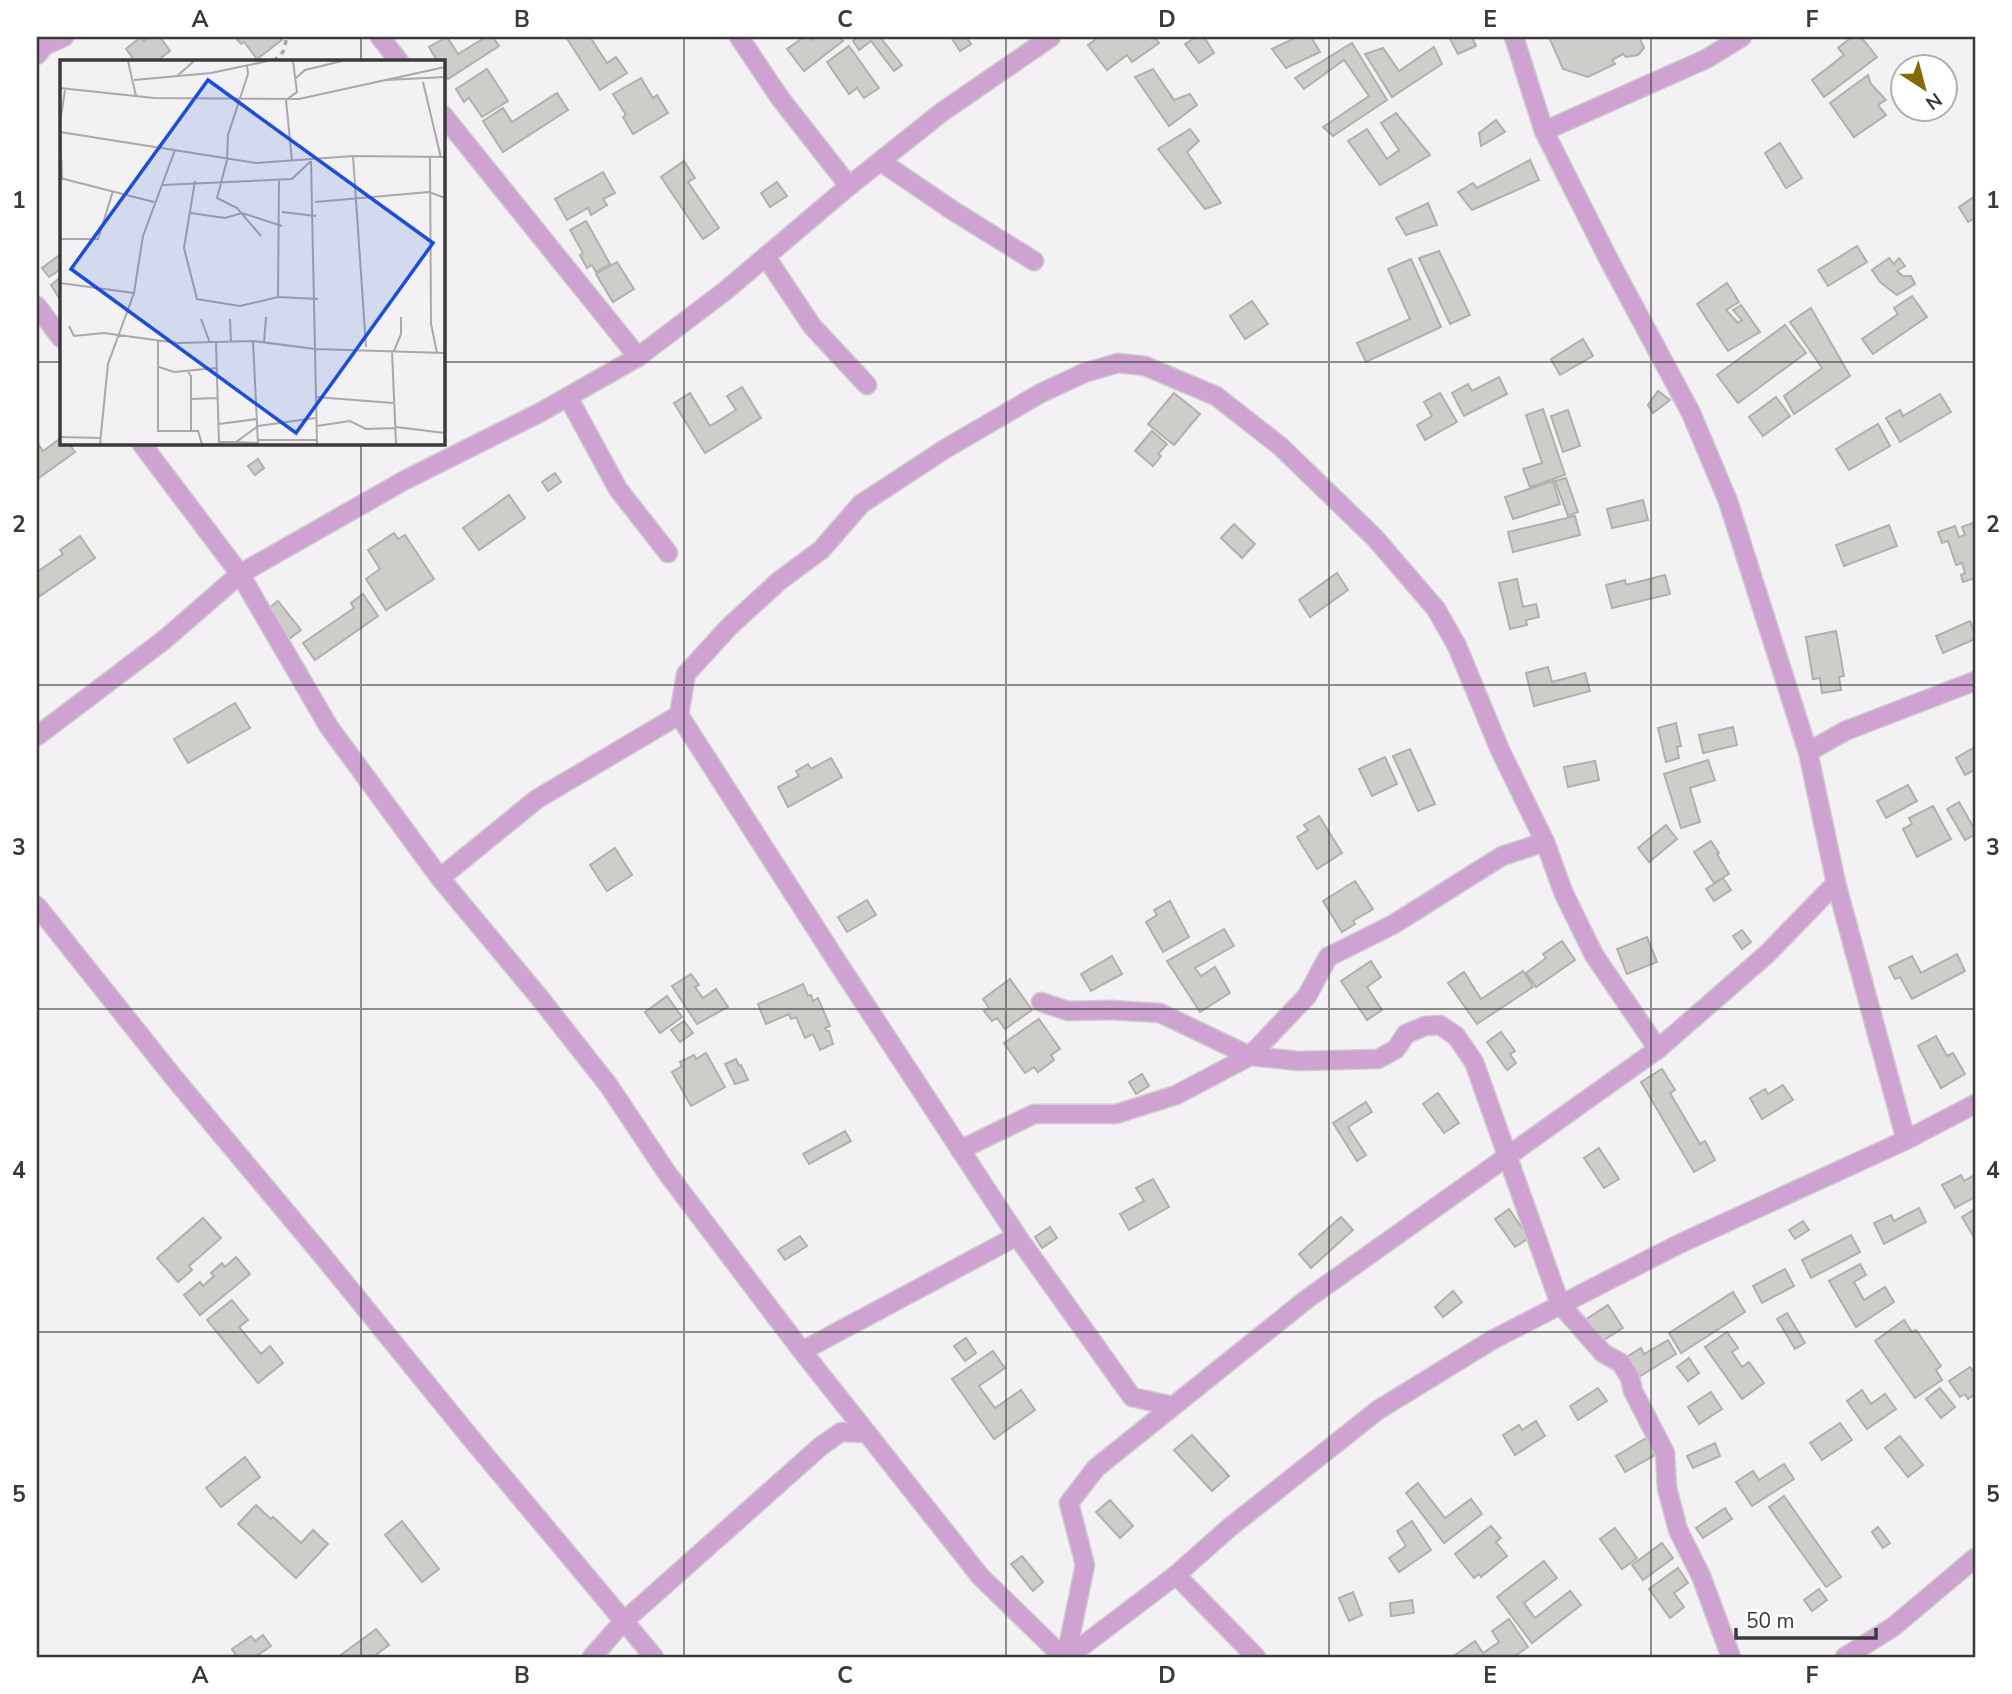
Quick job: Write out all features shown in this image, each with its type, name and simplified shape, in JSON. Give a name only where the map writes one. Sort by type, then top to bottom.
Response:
[{"type":"street","points":[[37,55],[44,46],[64,37]]},
{"type":"street","points":[[380,37],[398,60]]},
{"type":"street","points":[[37,736],[164,640],[240,574],[405,481],[568,397],[638,357],[725,291],[942,112],[1051,37]]},
{"type":"street","points":[[1514,37],[1544,131],[1691,413],[1728,500],[1808,752],[1836,883],[1906,1140]]},
{"type":"street","points":[[1544,131],[1706,59],[1742,37]]},
{"type":"street","points":[[742,38],[780,98],[849,186]]},
{"type":"street","points":[[444,116],[638,357]]},
{"type":"street","points":[[880,161],[1034,261]]},
{"type":"street","points":[[766,257],[812,326],[867,385]]},
{"type":"street","points":[[37,306],[60,337]]},
{"type":"street","points":[[1173,1406],[1132,1397],[1017,1236],[679,715],[686,674],[729,627],[821,550],[861,504],[945,449],[1041,393],[1083,373],[1118,363],[1145,366],[1216,396],[1280,446],[1375,538],[1436,609],[1457,646],[1500,750],[1545,842],[1564,894],[1594,955],[1658,1049]]},
{"type":"street","points":[[568,397],[618,489],[668,553]]},
{"type":"street","points":[[142,444],[240,574],[329,727],[440,878],[609,1086],[667,1173],[802,1351],[980,1576],[1066,1657]]},
{"type":"street","points":[[1808,752],[1845,731],[1975,681]]},
{"type":"street","points":[[440,878],[537,799],[679,715]]},
{"type":"street","points":[[960,1150],[1034,1114],[1116,1114],[1176,1094],[1250,1056],[1307,996],[1328,957],[1394,924],[1502,856],[1545,842]]},
{"type":"street","points":[[1066,1657],[1085,1565],[1069,1503],[1096,1468],[1307,1299],[1658,1049],[1767,954],[1836,883]]},
{"type":"street","points":[[37,906],[175,1079],[654,1657]]},
{"type":"street","points":[[1041,1003],[1068,1011],[1160,1013],[1250,1056],[1299,1061],[1378,1059],[1396,1049],[1406,1034],[1425,1026],[1440,1025],[1456,1036],[1474,1062],[1560,1304],[1603,1353],[1621,1363],[1665,1453],[1667,1488],[1678,1530],[1701,1576],[1731,1657]]},
{"type":"street","points":[[1066,1657],[1176,1575],[1229,1528],[1378,1410],[1492,1340],[1679,1244],[1906,1140],[1975,1104]]},
{"type":"street","points":[[802,1351],[1017,1236]]},
{"type":"street","points":[[592,1657],[623,1622],[821,1446],[841,1432],[867,1433]]},
{"type":"street","points":[[1845,1657],[1893,1627],[1975,1558]]},
{"type":"street","points":[[1176,1575],[1256,1657]]},
{"type":"path","points":[[275,60],[284,52],[287,37]]},
{"type":"building","points":[[141,37],[144,41],[149,37],[160,37],[170,51],[158,60],[134,60],[126,49]]},
{"type":"building","points":[[235,37],[279,37],[282,40],[257,59],[244,42],[241,44]]},
{"type":"building","points":[[447,37],[458,54],[486,37],[493,37],[499,46],[448,79],[444,72],[444,60],[436,60],[429,47]]},
{"type":"building","points":[[566,37],[590,37],[607,63],[616,57],[627,73],[600,90]]},
{"type":"building","points":[[804,37],[811,40],[816,37],[839,37],[843,41],[804,71],[787,49]]},
{"type":"building","points":[[858,37],[880,37],[902,65],[894,71],[871,41],[859,50],[853,41]]},
{"type":"building","points":[[951,37],[966,37],[971,44],[960,51]]},
{"type":"building","points":[[1099,37],[1155,37],[1159,43],[1132,62],[1127,55],[1107,70],[1088,45]]},
{"type":"building","points":[[1196,37],[1204,37],[1214,53],[1199,63],[1185,44]]},
{"type":"building","points":[[1297,37],[1311,37],[1320,52],[1286,68],[1272,49]]},
{"type":"building","points":[[1449,37],[1472,37],[1476,46],[1458,54]]},
{"type":"building","points":[[1549,37],[1639,37],[1644,48],[1638,55],[1626,57],[1623,54],[1612,60],[1615,64],[1588,77],[1563,69]]},
{"type":"building","points":[[1852,37],[1861,37],[1877,57],[1824,97],[1812,80],[1844,55],[1838,48]]},
{"type":"building","points":[[1352,43],[1387,100],[1333,136],[1323,127],[1369,96],[1344,60],[1304,89],[1295,78]]},
{"type":"building","points":[[849,46],[879,88],[864,98],[857,88],[849,94],[827,62]]},
{"type":"building","points":[[1434,47],[1442,64],[1392,97],[1365,54],[1383,48],[1399,71]]},
{"type":"building","points":[[487,69],[508,101],[482,117],[469,98],[464,102],[456,89]]},
{"type":"building","points":[[1153,69],[1174,100],[1190,94],[1197,105],[1169,126],[1135,77]]},
{"type":"building","points":[[1868,75],[1871,84],[1886,100],[1878,105],[1886,115],[1854,137],[1830,103]]},
{"type":"building","points":[[641,78],[653,98],[657,95],[668,113],[633,134],[623,117],[626,115],[613,94]]},
{"type":"building","points":[[557,93],[568,110],[503,152],[483,121],[503,108],[512,122]]},
{"type":"building","points":[[1396,113],[1430,155],[1380,185],[1348,141],[1367,129],[1387,159],[1399,150],[1381,123]]},
{"type":"building","points":[[1496,120],[1505,132],[1481,146],[1479,133]]},
{"type":"building","points":[[1190,129],[1199,141],[1187,152],[1221,203],[1205,209],[1158,149]]},
{"type":"building","points":[[1780,143],[1802,178],[1786,188],[1765,153]]},
{"type":"building","points":[[1530,160],[1539,180],[1472,210],[1458,192],[1473,183],[1477,188]]},
{"type":"building","points":[[684,161],[695,178],[688,182],[719,228],[703,239],[661,177]]},
{"type":"building","points":[[603,172],[615,193],[603,199],[607,205],[591,215],[588,208],[567,220],[555,199]]},
{"type":"building","points":[[777,182],[787,196],[770,207],[761,193]]},
{"type":"building","points":[[1975,196],[1975,218],[1968,222],[1959,207]]},
{"type":"building","points":[[1428,203],[1437,225],[1406,235],[1396,218]]},
{"type":"building","points":[[586,221],[610,264],[596,272],[592,265],[587,268],[580,255],[583,253],[570,230]]},
{"type":"building","points":[[1857,246],[1867,262],[1828,286],[1818,270]]},
{"type":"building","points":[[1439,251],[1470,315],[1450,324],[1419,258]]},
{"type":"building","points":[[60,255],[60,270],[49,277],[42,268]]},
{"type":"building","points":[[1889,258],[1894,264],[1899,258],[1905,266],[1897,271],[1903,276],[1911,276],[1915,284],[1897,295],[1880,282],[1872,270]]},
{"type":"building","points":[[1411,259],[1441,327],[1366,362],[1357,343],[1410,319],[1388,269]]},
{"type":"building","points":[[617,262],[634,289],[613,302],[596,274]]},
{"type":"building","points":[[60,278],[60,299],[51,285]]},
{"type":"building","points":[[1727,283],[1739,302],[1726,310],[1738,323],[1742,320],[1733,310],[1741,305],[1760,332],[1728,351],[1697,304]]},
{"type":"building","points":[[1912,296],[1927,317],[1873,354],[1862,339],[1898,314],[1894,308]]},
{"type":"building","points":[[1252,301],[1268,324],[1245,339],[1230,316]]},
{"type":"building","points":[[1811,308],[1850,376],[1794,414],[1784,396],[1822,368],[1790,322]]},
{"type":"building","points":[[1785,325],[1806,353],[1738,403],[1717,375]]},
{"type":"building","points":[[1583,339],[1593,356],[1560,375],[1551,359]]},
{"type":"building","points":[[1499,377],[1507,394],[1464,416],[1452,393],[1468,384],[1472,391]]},
{"type":"building","points":[[742,387],[761,418],[705,453],[674,403],[690,393],[710,426],[736,410],[727,396]]},
{"type":"building","points":[[1658,391],[1670,400],[1653,413],[1648,405]]},
{"type":"building","points":[[1174,393],[1200,414],[1174,445],[1148,424]]},
{"type":"building","points":[[1440,393],[1457,422],[1425,440],[1417,425],[1432,416],[1424,402]]},
{"type":"building","points":[[1940,394],[1951,412],[1900,442],[1886,418],[1900,410],[1903,416]]},
{"type":"building","points":[[1776,397],[1790,416],[1763,436],[1749,417]]},
{"type":"building","points":[[1543,409],[1565,475],[1530,487],[1523,469],[1542,463],[1526,415]]},
{"type":"building","points":[[1568,410],[1580,446],[1563,452],[1551,416]]},
{"type":"building","points":[[1878,424],[1890,446],[1849,470],[1836,449]]},
{"type":"building","points":[[1152,431],[1167,444],[1158,454],[1161,456],[1153,466],[1135,451]]},
{"type":"building","points":[[60,439],[60,444],[69,444],[75,452],[39,478],[37,442],[43,451]]},
{"type":"building","points":[[258,459],[264,468],[255,475],[248,466]]},
{"type":"building","points":[[555,473],[561,482],[548,491],[542,482]]},
{"type":"building","points":[[1566,478],[1578,512],[1568,516],[1555,481]]},
{"type":"building","points":[[1553,481],[1560,504],[1513,519],[1505,497]]},
{"type":"building","points":[[509,495],[525,518],[479,550],[463,528]]},
{"type":"building","points":[[1643,500],[1648,520],[1612,528],[1607,509]]},
{"type":"building","points":[[1575,516],[1580,535],[1513,552],[1508,532]]},
{"type":"building","points":[[1975,522],[1975,578],[1963,582],[1961,575],[1965,573],[1962,563],[1956,565],[1948,541],[1942,543],[1938,532],[1955,526],[1959,537],[1965,535],[1962,527]]},
{"type":"building","points":[[1234,524],[1255,544],[1242,558],[1221,538]]},
{"type":"building","points":[[1889,525],[1897,546],[1844,566],[1836,545]]},
{"type":"building","points":[[394,533],[398,539],[405,535],[434,579],[386,610],[366,579],[380,569],[368,550]]},
{"type":"building","points":[[80,536],[95,558],[37,598],[37,572],[63,554],[60,550]]},
{"type":"building","points":[[1337,573],[1348,590],[1310,617],[1299,600]]},
{"type":"building","points":[[1665,575],[1670,594],[1612,608],[1606,585],[1625,580],[1626,585]]},
{"type":"building","points":[[1517,579],[1523,607],[1536,604],[1539,617],[1526,620],[1527,625],[1510,629],[1499,583]]},
{"type":"building","points":[[363,594],[378,616],[315,660],[303,643],[354,608],[351,603]]},
{"type":"building","points":[[278,601],[301,630],[289,639],[267,610]]},
{"type":"building","points":[[1970,621],[1975,639],[1943,653],[1936,636]]},
{"type":"building","points":[[1836,631],[1844,676],[1839,677],[1841,690],[1822,693],[1820,678],[1813,679],[1806,637]]},
{"type":"building","points":[[1548,667],[1552,682],[1585,673],[1590,691],[1534,706],[1526,673]]},
{"type":"building","points":[[235,703],[250,728],[188,763],[174,739]]},
{"type":"building","points":[[1676,723],[1681,746],[1677,747],[1679,758],[1666,762],[1658,728]]},
{"type":"building","points":[[1733,727],[1737,745],[1703,753],[1699,735]]},
{"type":"building","points":[[1975,747],[1975,770],[1965,775],[1956,758]]},
{"type":"building","points":[[1410,749],[1435,804],[1418,811],[1393,756]]},
{"type":"building","points":[[1385,757],[1397,784],[1372,796],[1359,769]]},
{"type":"building","points":[[831,758],[842,777],[788,807],[778,787],[799,776],[796,771],[808,764],[811,769]]},
{"type":"building","points":[[1708,760],[1715,780],[1690,788],[1700,822],[1681,828],[1664,774]]},
{"type":"building","points":[[1595,761],[1599,780],[1568,787],[1564,767]]},
{"type":"building","points":[[1908,785],[1917,801],[1886,818],[1877,801]]},
{"type":"building","points":[[1959,802],[1975,830],[1975,835],[1965,840],[1947,809]]},
{"type":"building","points":[[1933,806],[1951,839],[1917,857],[1903,829],[1912,824],[1909,818]]},
{"type":"building","points":[[1319,816],[1342,853],[1317,869],[1297,837],[1308,830],[1304,825]]},
{"type":"building","points":[[1666,825],[1677,839],[1649,862],[1638,848]]},
{"type":"building","points":[[1711,841],[1729,874],[1714,883],[1694,852]]},
{"type":"building","points":[[615,848],[632,875],[607,891],[590,865]]},
{"type":"building","points":[[1723,878],[1731,890],[1714,901],[1706,889]]},
{"type":"building","points":[[1355,881],[1373,909],[1353,921],[1355,924],[1342,932],[1323,901]]},
{"type":"building","points":[[867,900],[876,915],[847,932],[838,917]]},
{"type":"building","points":[[1170,901],[1189,937],[1163,952],[1146,922],[1157,915],[1154,910]]},
{"type":"building","points":[[1224,929],[1234,946],[1195,968],[1201,976],[1215,967],[1230,993],[1200,1012],[1167,961]]},
{"type":"building","points":[[1742,930],[1751,942],[1742,949],[1733,936]]},
{"type":"building","points":[[1647,937],[1657,962],[1627,974],[1617,949]]},
{"type":"building","points":[[1562,941],[1575,960],[1536,987],[1526,973],[1546,958],[1543,954]]},
{"type":"building","points":[[1957,954],[1965,971],[1912,999],[1900,977],[1895,979],[1889,967],[1912,956],[1921,973]]},
{"type":"building","points":[[1112,956],[1122,974],[1091,991],[1081,974]]},
{"type":"building","points":[[1371,961],[1381,977],[1367,987],[1382,1010],[1367,1020],[1341,981]]},
{"type":"building","points":[[1523,971],[1533,987],[1477,1024],[1448,983],[1464,972],[1481,999]]},
{"type":"building","points":[[691,974],[699,985],[695,987],[703,998],[716,989],[728,1007],[697,1024],[672,986]]},
{"type":"building","points":[[1010,979],[1032,1010],[1005,1029],[997,1018],[992,1021],[984,1011],[989,1008],[983,999]]},
{"type":"building","points":[[803,984],[813,1001],[818,998],[830,1026],[825,1028],[829,1031],[833,1044],[820,1050],[813,1034],[805,1038],[796,1017],[791,1019],[789,1014],[766,1024],[758,1004]]},
{"type":"building","points":[[667,996],[682,1017],[660,1033],[645,1012]]},
{"type":"building","points":[[1039,1019],[1060,1049],[1051,1055],[1054,1060],[1038,1072],[1034,1067],[1025,1073],[1004,1043]]},
{"type":"building","points":[[684,1021],[693,1033],[680,1042],[671,1030]]},
{"type":"building","points":[[1501,1032],[1515,1051],[1510,1054],[1516,1063],[1507,1070],[1487,1042]]},
{"type":"building","points":[[1936,1036],[1947,1056],[1953,1053],[1965,1074],[1941,1088],[1918,1046]]},
{"type":"building","points":[[706,1053],[725,1087],[691,1106],[672,1072],[682,1066],[680,1062],[694,1055],[696,1059]]},
{"type":"building","points":[[736,1059],[748,1080],[735,1084],[725,1064]]},
{"type":"building","points":[[1662,1069],[1675,1090],[1670,1093],[1700,1144],[1705,1141],[1715,1160],[1694,1172],[1641,1082]]},
{"type":"building","points":[[1142,1074],[1149,1086],[1136,1094],[1129,1082]]},
{"type":"building","points":[[1783,1085],[1793,1100],[1762,1119],[1750,1098],[1765,1089],[1768,1094]]},
{"type":"building","points":[[1438,1093],[1459,1123],[1444,1133],[1423,1104]]},
{"type":"building","points":[[1366,1102],[1372,1112],[1348,1127],[1366,1155],[1357,1161],[1333,1123]]},
{"type":"building","points":[[845,1131],[851,1141],[809,1164],[803,1154]]},
{"type":"building","points":[[1599,1148],[1619,1179],[1604,1188],[1584,1158]]},
{"type":"building","points":[[1961,1175],[1964,1181],[1975,1175],[1975,1197],[1955,1208],[1942,1185]]},
{"type":"building","points":[[1153,1179],[1169,1207],[1129,1230],[1120,1214],[1144,1201],[1136,1188]]},
{"type":"building","points":[[1919,1208],[1926,1222],[1884,1244],[1874,1223],[1891,1215],[1894,1221]]},
{"type":"building","points":[[1509,1209],[1529,1238],[1515,1247],[1495,1219]]},
{"type":"building","points":[[1975,1209],[1975,1239],[1962,1217]]},
{"type":"building","points":[[1341,1217],[1353,1230],[1311,1268],[1299,1254]]},
{"type":"building","points":[[203,1218],[221,1238],[189,1266],[192,1270],[178,1282],[157,1258]]},
{"type":"building","points":[[1803,1221],[1809,1230],[1795,1239],[1789,1230]]},
{"type":"building","points":[[1050,1227],[1057,1238],[1042,1248],[1035,1237]]},
{"type":"building","points":[[1851,1235],[1860,1252],[1811,1278],[1802,1260]]},
{"type":"building","points":[[800,1236],[807,1246],[785,1260],[778,1250]]},
{"type":"building","points":[[236,1257],[250,1274],[200,1315],[184,1295],[200,1282],[203,1286],[214,1276],[211,1273],[222,1263],[225,1267]]},
{"type":"building","points":[[1860,1264],[1866,1275],[1854,1282],[1864,1300],[1885,1287],[1894,1302],[1856,1327],[1829,1281]]},
{"type":"building","points":[[1785,1269],[1794,1286],[1762,1303],[1753,1286]]},
{"type":"building","points":[[1453,1291],[1462,1302],[1443,1317],[1435,1307]]},
{"type":"building","points":[[1733,1292],[1745,1312],[1681,1353],[1669,1333]]},
{"type":"building","points":[[232,1300],[248,1320],[239,1327],[261,1354],[270,1346],[283,1363],[258,1383],[207,1320]]},
{"type":"building","points":[[1608,1305],[1623,1328],[1599,1343],[1585,1320]]},
{"type":"building","points":[[1787,1313],[1805,1343],[1795,1349],[1777,1319]]},
{"type":"building","points":[[1904,1320],[1912,1332],[1916,1330],[1941,1366],[1936,1370],[1942,1380],[1915,1398],[1875,1341]]},
{"type":"building","points":[[1727,1332],[1738,1348],[1732,1352],[1742,1367],[1749,1362],[1764,1383],[1742,1399],[1705,1347]]},
{"type":"building","points":[[966,1338],[976,1353],[965,1361],[954,1346]]},
{"type":"building","points":[[1668,1340],[1676,1354],[1637,1378],[1625,1358],[1641,1348],[1644,1354]]},
{"type":"building","points":[[993,1351],[1005,1368],[979,1386],[995,1408],[1021,1390],[1035,1410],[994,1439],[952,1379]]},
{"type":"building","points":[[1689,1358],[1699,1373],[1688,1381],[1677,1367]]},
{"type":"building","points":[[1970,1367],[1975,1374],[1975,1394],[1968,1399],[1965,1394],[1960,1397],[1949,1381]]},
{"type":"building","points":[[1598,1388],[1607,1401],[1578,1420],[1570,1406]]},
{"type":"building","points":[[1940,1388],[1955,1407],[1941,1418],[1926,1399]]},
{"type":"building","points":[[1862,1390],[1871,1404],[1885,1394],[1896,1409],[1867,1429],[1847,1401]]},
{"type":"building","points":[[1711,1392],[1722,1409],[1699,1424],[1688,1407]]},
{"type":"building","points":[[1536,1421],[1545,1436],[1515,1455],[1503,1435],[1519,1425],[1522,1430]]},
{"type":"building","points":[[1840,1423],[1852,1440],[1822,1460],[1810,1443]]},
{"type":"building","points":[[1192,1435],[1229,1476],[1212,1491],[1174,1450]]},
{"type":"building","points":[[1900,1436],[1923,1465],[1908,1477],[1885,1448]]},
{"type":"building","points":[[1648,1437],[1657,1454],[1625,1472],[1616,1456]]},
{"type":"building","points":[[1715,1443],[1720,1456],[1693,1468],[1687,1456]]},
{"type":"building","points":[[245,1457],[260,1477],[221,1507],[206,1488]]},
{"type":"building","points":[[1784,1464],[1794,1479],[1752,1506],[1736,1482],[1753,1471],[1759,1480]]},
{"type":"building","points":[[1418,1483],[1445,1518],[1471,1499],[1482,1514],[1444,1543],[1406,1493]]},
{"type":"building","points":[[1784,1496],[1841,1577],[1826,1587],[1769,1507]]},
{"type":"building","points":[[1110,1500],[1133,1526],[1120,1538],[1096,1512]]},
{"type":"building","points":[[256,1505],[301,1543],[313,1530],[328,1544],[296,1578],[238,1524]]},
{"type":"building","points":[[1725,1508],[1732,1519],[1703,1538],[1696,1528]]},
{"type":"building","points":[[402,1521],[439,1569],[422,1582],[385,1535]]},
{"type":"building","points":[[1412,1521],[1431,1550],[1399,1572],[1389,1558],[1406,1546],[1397,1531]]},
{"type":"building","points":[[1491,1526],[1501,1538],[1496,1542],[1507,1556],[1481,1577],[1479,1574],[1474,1578],[1455,1554]]},
{"type":"building","points":[[1878,1527],[1890,1543],[1883,1548],[1872,1532]]},
{"type":"building","points":[[1615,1528],[1637,1558],[1622,1569],[1600,1539]]},
{"type":"building","points":[[1662,1543],[1673,1558],[1643,1580],[1632,1565]]},
{"type":"building","points":[[1022,1556],[1043,1582],[1033,1591],[1011,1564]]},
{"type":"building","points":[[1544,1561],[1557,1578],[1524,1603],[1535,1618],[1570,1591],[1581,1605],[1532,1643],[1497,1597]]},
{"type":"building","points":[[1678,1568],[1688,1583],[1674,1593],[1684,1607],[1670,1618],[1649,1589]]},
{"type":"building","points":[[1819,1589],[1827,1600],[1812,1611],[1804,1600]]},
{"type":"building","points":[[1353,1592],[1362,1615],[1349,1621],[1339,1598]]},
{"type":"building","points":[[1412,1600],[1414,1613],[1391,1616],[1390,1603]]},
{"type":"building","points":[[1509,1619],[1528,1647],[1513,1657],[1456,1657],[1455,1655],[1475,1641],[1483,1653],[1499,1642],[1492,1631]]},
{"type":"building","points":[[376,1629],[389,1645],[377,1654],[380,1657],[338,1657]]},
{"type":"building","points":[[263,1635],[271,1646],[255,1657],[237,1657],[232,1649],[251,1636],[255,1641]]}]
